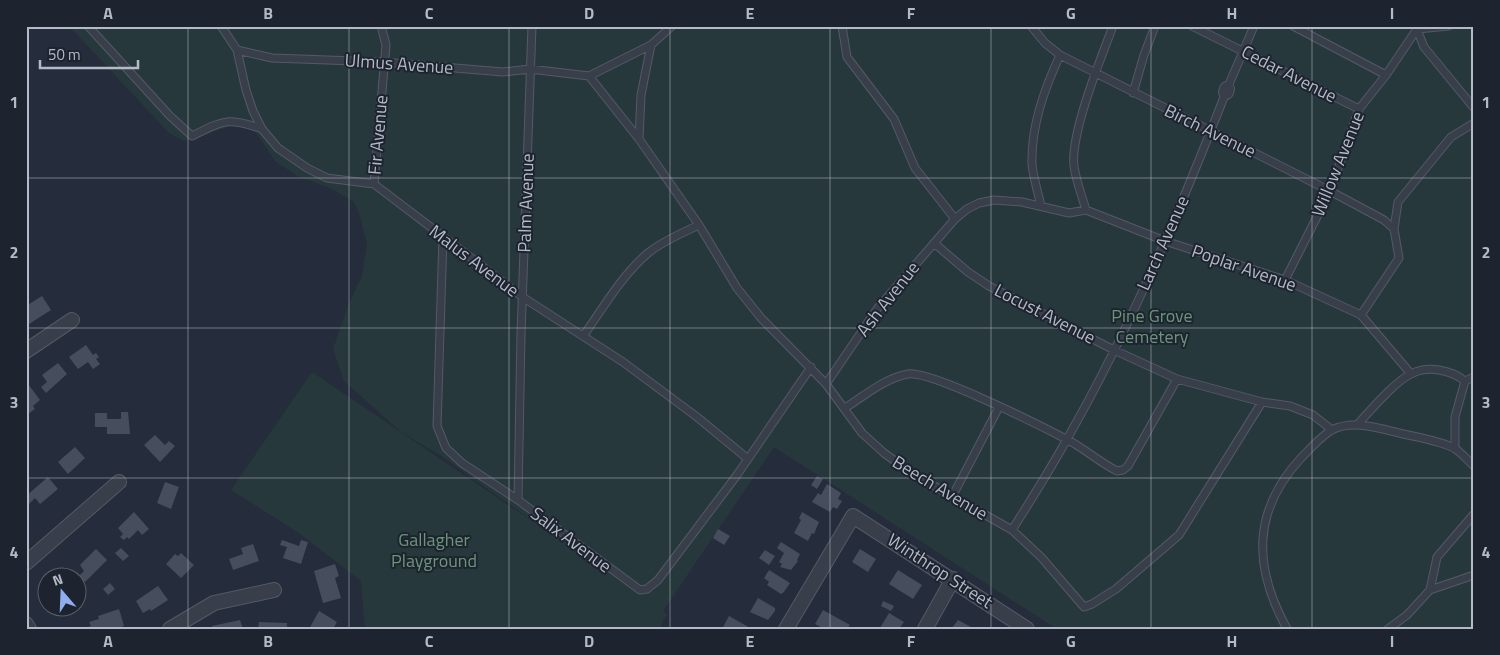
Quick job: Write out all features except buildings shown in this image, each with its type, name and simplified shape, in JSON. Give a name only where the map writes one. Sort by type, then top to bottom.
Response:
[{"type":"street","points":[[26,351],[72,320]]},
{"type":"street","points":[[26,563],[119,482]]},
{"type":"street","name":"Winthrop Street","points":[[786,629],[853,516],[953,579],[1027,629]]},
{"type":"street","points":[[925,629],[953,579]]},
{"type":"street","points":[[170,629],[199,610],[214,603],[274,590]]},
{"type":"street","points":[[26,624],[28,629]]},
{"type":"lane","points":[[88,26],[150,94],[192,136],[219,122],[238,121],[262,130]]},
{"type":"lane","points":[[221,26],[237,50],[246,90],[262,130],[278,148],[327,178],[374,184]]},
{"type":"lane","name":"Fir Avenue","points":[[374,184],[383,62],[386,45],[381,26]]},
{"type":"lane","name":"Palm Avenue","points":[[518,500],[532,26]]},
{"type":"lane","points":[[589,76],[652,45],[672,26]]},
{"type":"lane","points":[[842,26],[848,57],[894,119],[915,168],[955,219]]},
{"type":"lane","name":"Birch Avenue","points":[[1032,26],[1045,43],[1060,56],[1330,192],[1384,220],[1394,229]]},
{"type":"lane","points":[[1086,210],[1074,164],[1076,143],[1094,74],[1113,26]]},
{"type":"lane","points":[[1133,93],[1155,26]]},
{"type":"lane","name":"Cedar Avenue","points":[[1192,26],[1359,109]]},
{"type":"lane","name":"Larch Avenue","points":[[1012,530],[1067,440],[1114,350],[1164,241],[1254,26]]},
{"type":"lane","points":[[1293,26],[1386,75]]},
{"type":"lane","points":[[1449,26],[1416,27],[1424,47],[1474,108]]},
{"type":"lane","name":"Willow Avenue","points":[[1285,280],[1330,192],[1359,109],[1386,75],[1416,27]]},
{"type":"lane","points":[[639,139],[640,95],[652,45]]},
{"type":"lane","name":"Ulmus Avenue","points":[[237,50],[272,58],[383,62],[503,72],[530,69],[589,76]]},
{"type":"lane","points":[[1041,206],[1032,166],[1034,134],[1050,78],[1060,56]]},
{"type":"lane","name":"Beech Avenue","points":[[589,76],[639,139],[699,225],[737,288],[761,318],[826,384],[862,433],[884,453],[913,474],[1012,530],[1041,557],[1084,607],[1092,604],[1130,577],[1179,535],[1262,402]]},
{"type":"lane","points":[[1361,315],[1398,258],[1394,229],[1398,202],[1451,137],[1474,123]]},
{"type":"lane","name":"Malus Avenue","points":[[374,184],[524,298],[584,335],[697,416],[748,459]]},
{"type":"lane","name":"Poplar Avenue","points":[[955,219],[973,206],[994,200],[1041,206],[1069,213],[1086,210],[1164,241],[1285,280],[1361,315],[1411,374]]},
{"type":"lane","name":"Ash Avenue","points":[[826,384],[877,309],[955,219]]},
{"type":"lane","points":[[584,335],[625,278],[648,254],[699,225]]},
{"type":"lane","name":"Salix Avenue","points":[[443,237],[437,426],[446,448],[462,463],[518,500],[640,590],[647,589],[658,580],[748,459],[811,367]]},
{"type":"lane","name":"Locust Avenue","points":[[934,243],[968,272],[989,286],[1114,350],[1177,379],[1262,402],[1290,406],[1313,415],[1332,430]]},
{"type":"lane","points":[[1357,425],[1411,374],[1442,370],[1455,373],[1466,380]]},
{"type":"lane","points":[[845,408],[887,381],[908,374],[918,374],[1000,407],[1067,440],[1117,471],[1123,470],[1177,379]]},
{"type":"lane","points":[[1466,380],[1474,377]]},
{"type":"lane","points":[[1455,449],[1456,418],[1466,380]]},
{"type":"lane","points":[[952,497],[1000,407]]},
{"type":"lane","points":[[1286,629],[1270,591],[1263,568],[1264,522],[1270,503],[1290,470],[1332,430],[1357,425],[1417,437],[1455,449],[1474,466]]},
{"type":"lane","points":[[1430,590],[1437,557],[1474,514]]},
{"type":"lane","points":[[1388,629],[1407,615],[1430,590],[1474,575]]},
{"type":"green space","name":"Pine Grove Cemetery","points":[[69,26],[1474,26],[1474,629],[1057,629],[774,447],[663,611],[667,614],[659,629],[365,629],[361,581],[299,533],[231,490],[312,372],[545,530],[443,457],[401,432],[344,381],[333,349],[349,303],[362,276],[367,244],[360,216],[354,202],[330,188],[297,176],[275,161],[253,128],[231,126],[184,141],[169,133]]},
{"type":"park label","name":"Gallagher Playground","points":[[434,550]]}]
